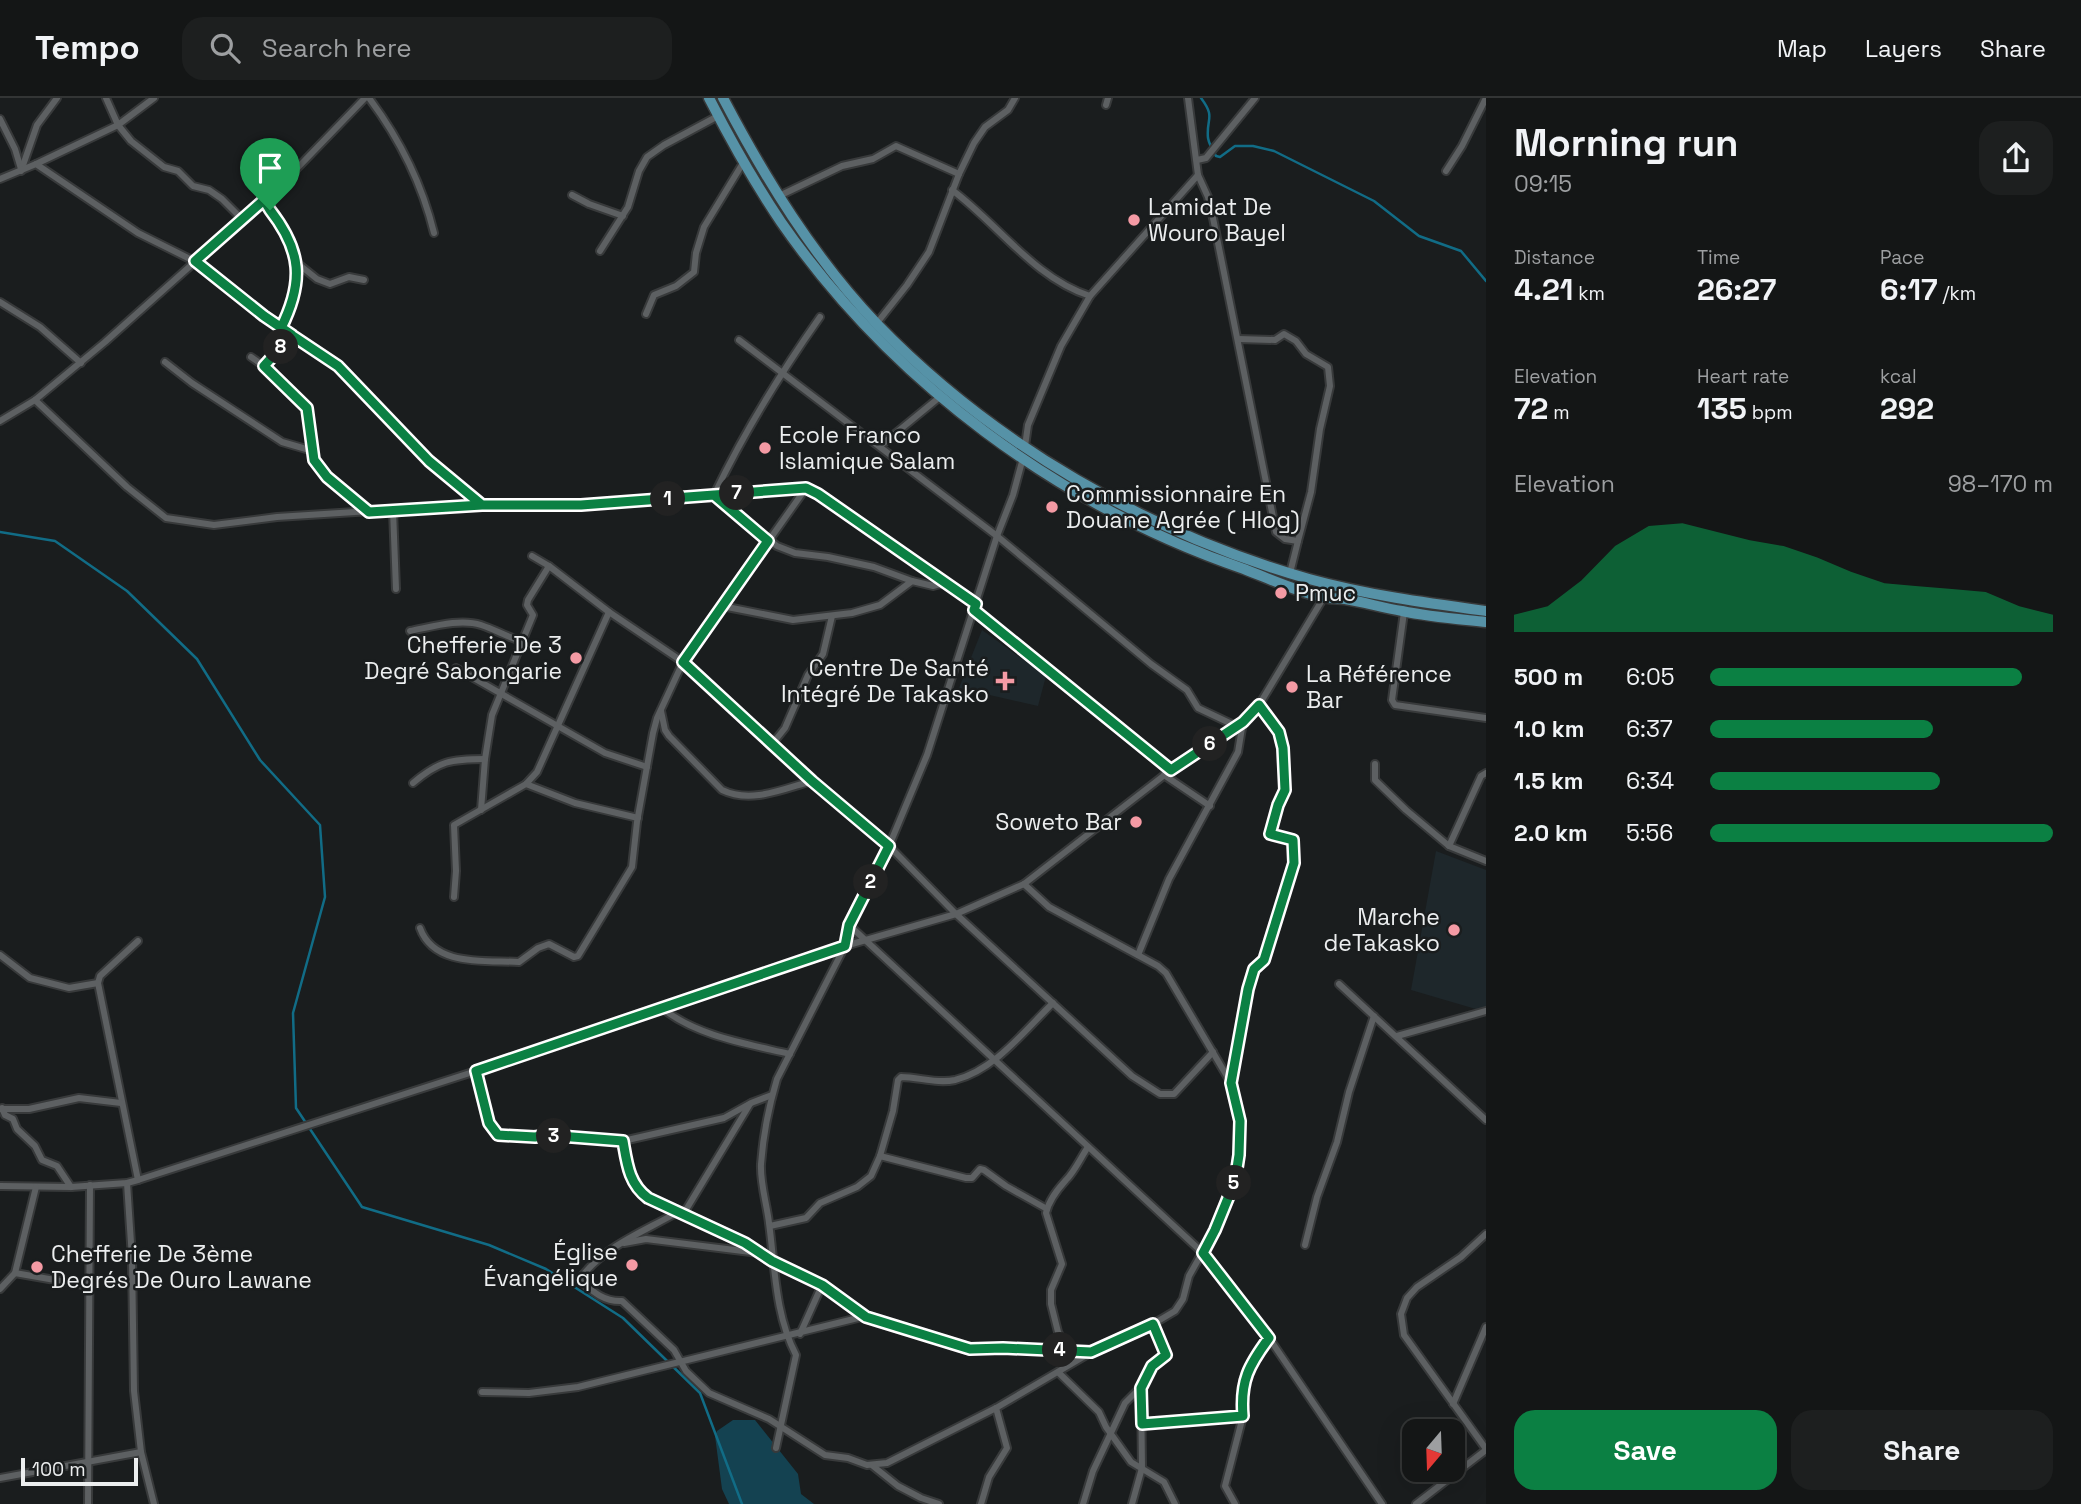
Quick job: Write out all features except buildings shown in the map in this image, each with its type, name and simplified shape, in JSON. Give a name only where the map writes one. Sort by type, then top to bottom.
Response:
[{"type":"main road","points":[[709,98],[743,163],[781,222],[825,280],[871,331],[941,396],[1023,458],[1087,499],[1212,558],[1324,597],[1404,612],[1486,622]]},
{"type":"main road","points":[[723,98],[779,196],[818,254],[877,323],[943,384],[1025,446],[1103,494],[1199,542],[1344,588],[1486,611]]},
{"type":"street","points":[[21,171],[37,125],[57,98]]},
{"type":"street","points":[[106,98],[118,125],[131,141],[164,167],[178,171],[193,186],[209,190],[222,199],[243,219]]},
{"type":"street","points":[[0,179],[118,125],[154,98]]},
{"type":"street","points":[[0,421],[35,401],[80,363],[264,200],[367,98],[388,124],[422,192],[434,233]]},
{"type":"street","points":[[877,323],[929,253],[959,174],[985,127],[1008,110],[1015,98]]},
{"type":"street","points":[[1188,98],[1198,175],[1208,197],[1276,532],[1285,539],[1298,541]]},
{"type":"street","points":[[1197,160],[1206,158],[1255,98]]},
{"type":"street","points":[[1446,171],[1486,98]]},
{"type":"street","points":[[600,251],[623,216],[639,171],[647,157],[718,116]]},
{"type":"street","points":[[0,119],[15,149],[21,171]]},
{"type":"street","points":[[779,196],[842,166],[873,159],[896,146],[959,174]]},
{"type":"street","points":[[646,314],[654,295],[676,286],[694,272],[696,253],[704,227],[743,163]]},
{"type":"street","points":[[36,164],[138,233],[195,261],[281,328],[338,366],[429,461],[482,505]]},
{"type":"street","points":[[1025,446],[1028,425],[1060,346],[1090,296],[1198,175]]},
{"type":"street","points":[[953,190],[1036,266],[1090,296]]},
{"type":"street","points":[[572,195],[623,216]]},
{"type":"street","points":[[264,200],[280,223],[296,255],[295,290],[290,311],[281,328]]},
{"type":"street","points":[[297,263],[317,279],[330,285],[349,277],[363,280]]},
{"type":"street","points":[[0,302],[40,327],[80,363]]},
{"type":"street","points":[[714,495],[740,441],[782,371],[820,317]]},
{"type":"street","points":[[1238,339],[1275,340],[1284,334],[1296,341],[1306,354],[1328,367],[1330,386],[1320,429],[1311,492],[1290,573]]},
{"type":"street","points":[[264,366],[292,335]]},
{"type":"street","points":[[739,340],[997,536],[1151,664],[1187,690],[1198,708],[1240,724]]},
{"type":"street","points":[[251,357],[307,408],[314,460],[327,477],[369,512]]},
{"type":"street","points":[[165,362],[282,442],[313,451]]},
{"type":"street","points":[[880,446],[941,396]]},
{"type":"street","points":[[35,401],[127,487],[166,518],[214,525],[277,517],[482,505],[581,505],[806,488],[975,607],[1210,806]]},
{"type":"street","points":[[776,1448],[796,1355],[787,1336],[772,1261],[761,1167],[772,1095],[776,1079],[845,946],[849,925],[889,846],[927,755],[1023,458]]},
{"type":"street","points":[[420,928],[428,944],[440,952],[458,958],[519,962],[538,948],[549,944],[574,957],[578,956],[632,867],[653,733],[683,662],[806,488]]},
{"type":"street","points":[[714,495],[768,541],[795,553],[874,567],[933,586],[944,583]]},
{"type":"street","points":[[393,510],[396,589]]},
{"type":"street","points":[[531,556],[683,662],[812,781],[889,846],[956,914],[1132,1076],[1160,1094],[1169,1096],[1181,1089],[1213,1052]]},
{"type":"street","points":[[481,810],[492,715],[533,615],[527,605],[528,600],[549,566]]},
{"type":"street","points":[[722,607],[793,621],[832,616],[880,605],[912,581]]},
{"type":"street","points":[[0,1186],[71,1187],[138,1180],[476,1071],[845,946],[867,942],[956,914],[1024,884],[1168,772],[1240,724],[1259,705],[1324,597]]},
{"type":"street","points":[[454,897],[456,871],[453,827],[526,784],[537,772],[608,612]]},
{"type":"street","points":[[1404,612],[1392,700],[1395,705],[1486,718]]},
{"type":"street","points":[[773,743],[785,728],[808,675],[823,654],[832,616]]},
{"type":"street","points":[[410,631],[452,624],[479,624],[502,636],[522,640]]},
{"type":"street","points":[[456,668],[605,753],[647,767]]},
{"type":"street","points":[[1231,1083],[1248,989],[1254,969],[1264,960],[1295,855],[1293,840],[1270,834],[1285,790],[1283,748],[1279,732],[1259,705]]},
{"type":"street","points":[[661,709],[665,730],[722,790],[731,794],[754,796],[812,781]]},
{"type":"street","points":[[1138,955],[1169,879],[1238,752],[1240,724]]},
{"type":"street","points":[[653,733],[665,730]]},
{"type":"street","points":[[412,783],[432,767],[453,759],[485,759]]},
{"type":"street","points":[[1375,764],[1374,773],[1378,784],[1449,846],[1486,861]]},
{"type":"street","points":[[1449,846],[1481,776],[1486,774]]},
{"type":"street","points":[[526,784],[575,803],[638,818]]},
{"type":"street","points":[[873,1466],[996,1408],[1091,1352],[1175,1311],[1183,1299],[1189,1276],[1219,1222],[1235,1181],[1240,1121],[1231,1083],[1166,973],[1049,907],[1024,884]]},
{"type":"street","points":[[849,925],[1203,1253],[1269,1338],[1382,1504]]},
{"type":"street","points":[[138,941],[100,976],[98,984],[138,1180]]},
{"type":"street","points":[[0,955],[30,978],[69,988],[98,984]]},
{"type":"street","points":[[1339,984],[1486,1120]]},
{"type":"street","points":[[770,1226],[806,1219],[820,1203],[857,1187],[871,1176],[880,1156],[893,1111],[898,1080],[901,1077],[955,1080],[994,1060],[1053,1003]]},
{"type":"street","points":[[662,1008],[676,1019],[732,1040],[790,1054]]},
{"type":"street","points":[[1397,1036],[1486,1011]]},
{"type":"street","points":[[1306,1245],[1317,1197],[1337,1142],[1349,1093],[1374,1016]]},
{"type":"street","points":[[476,1071],[489,1123],[498,1135],[547,1135],[623,1141],[724,1118],[772,1095]]},
{"type":"street","points":[[1,1108],[29,1109],[79,1098],[121,1103]]},
{"type":"street","points":[[684,1213],[751,1103]]},
{"type":"street","points":[[1,1108],[35,1146],[42,1160],[57,1166],[71,1187]]},
{"type":"street","points":[[623,1141],[628,1170],[635,1187],[648,1198],[676,1213]]},
{"type":"street","points":[[1068,1351],[1058,1332],[1051,1304],[1051,1290],[1062,1264],[1048,1222],[1047,1209],[1058,1188],[1088,1147]]},
{"type":"street","points":[[880,1156],[966,1178],[972,1178],[980,1169],[984,1170],[1047,1209]]},
{"type":"street","points":[[127,1183],[132,1258],[134,1391],[141,1452],[154,1504]]},
{"type":"street","points":[[88,1504],[89,1185]]},
{"type":"street","points":[[0,1289],[15,1273],[36,1186]]},
{"type":"street","points":[[939,1504],[898,1486],[873,1466],[825,1455],[769,1419],[709,1394],[685,1371],[674,1350],[622,1301],[598,1296],[579,1280],[584,1272],[613,1246],[676,1213],[684,1213],[822,1285],[866,1317],[970,1349],[1091,1352]]},
{"type":"street","points":[[1416,1504],[1486,1450],[1404,1335],[1401,1324],[1402,1307],[1417,1287],[1441,1273],[1486,1234]]},
{"type":"street","points":[[613,1246],[646,1240],[765,1254]]},
{"type":"street","points":[[15,1273],[89,1286]]},
{"type":"street","points":[[800,1334],[822,1285]]},
{"type":"street","points":[[482,1392],[529,1393],[578,1387],[866,1317]]},
{"type":"street","points":[[1083,1504],[1093,1471],[1125,1403],[1141,1388],[1152,1366],[1166,1355],[1153,1324]]},
{"type":"street","points":[[1453,1404],[1486,1327]]},
{"type":"street","points":[[1235,1504],[1225,1486],[1243,1416],[1245,1375],[1269,1338]]},
{"type":"street","points":[[1059,1373],[1099,1412],[1131,1462],[1164,1482],[1175,1504]]},
{"type":"street","points":[[1132,1504],[1142,1468],[1141,1388]]},
{"type":"street","points":[[981,1504],[989,1477],[1007,1448],[996,1408]]},
{"type":"street","points":[[1142,1424],[1243,1416]]},
{"type":"street","points":[[1479,1440],[1486,1432]]},
{"type":"street","points":[[0,1478],[141,1452]]},
{"type":"shaded area","points":[[982,630],[1046,676],[1038,706],[959,688]]},
{"type":"shaded area","name":"Marche deTakasko","points":[[1436,851],[1486,870],[1486,1012],[1411,990]]},
{"type":"shaded area","points":[[733,1420],[755,1420],[798,1474],[801,1494],[814,1504],[729,1504],[722,1489],[715,1436],[717,1431]]},
{"type":"waterway","points":[[1201,98],[1209,114],[1208,138],[1216,156],[1220,157],[1235,146],[1253,146],[1274,151],[1374,201],[1419,236],[1461,251],[1486,281]]},
{"type":"waterway","points":[[0,532],[55,541],[127,591],[197,659],[260,760],[320,825],[325,897],[293,1013],[296,1108],[362,1207],[489,1245],[546,1269],[623,1318],[700,1393],[742,1504]]},
{"type":"place","name":"Lamidat De Wouro Bayel","points":[[1134,220]]},
{"type":"place","name":"Ecole Franco Islamique Salam","points":[[765,448]]},
{"type":"place","name":"Commissionnaire En Douane Agrée ( Hlog)","points":[[1052,507]]},
{"type":"place","name":"Pmuc","points":[[1281,593]]},
{"type":"place","name":"Chefferie De 3 Degré Sabongarie","points":[[576,658]]},
{"type":"place","name":"Centre De Santé Intégré De Takasko","points":[[1005,681]]},
{"type":"place","name":"La Référence Bar","points":[[1292,687]]},
{"type":"place","name":"Soweto Bar","points":[[1136,822]]},
{"type":"place","name":"Marche deTakasko","points":[[1454,930]]},
{"type":"place","name":"Église Évangélique","points":[[632,1265]]},
{"type":"place","name":"Chefferie De 3ème Degrés De Ouro Lawane","points":[[37,1267]]},
{"type":"route","points":[[270,210],[264,200],[195,261],[264,316],[292,335],[264,366],[307,408],[314,460],[327,477],[369,512],[482,505],[581,505],[806,488],[976,604],[974,610],[1171,770],[1243,722],[1259,705],[1279,732],[1283,748],[1285,790],[1270,834],[1293,840],[1295,855],[1264,960],[1254,969],[1248,989],[1231,1083],[1240,1121],[1235,1181],[1203,1253],[1269,1338],[1245,1375],[1243,1416],[1142,1424],[1141,1388],[1152,1366],[1166,1355],[1153,1324],[1091,1352],[970,1349],[866,1317],[822,1285],[772,1261],[745,1243],[648,1198],[635,1187],[628,1170],[623,1141],[547,1135],[498,1135],[489,1123],[476,1071],[845,946],[849,925],[889,846],[812,781],[683,662],[768,541],[714,495],[581,505],[482,505],[429,461],[338,366],[281,328],[290,311],[298,273],[296,255],[280,223],[270,210]]}]
